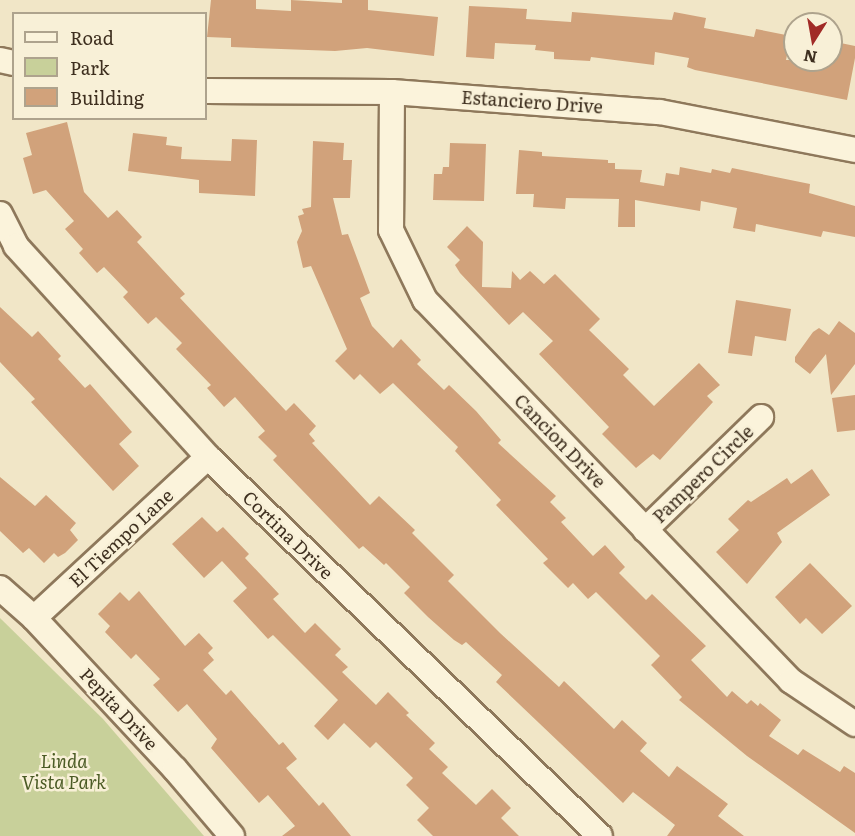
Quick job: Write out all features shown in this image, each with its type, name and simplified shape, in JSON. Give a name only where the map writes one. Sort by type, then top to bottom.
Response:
[{"type":"street","name":"Estanciero Drive","points":[[207,91],[392,92],[660,112],[855,150]]},
{"type":"street","name":"Cancion Drive","points":[[392,92],[391,230],[425,300],[791,681],[855,724]]},
{"type":"street","name":"Cortina Drive","points":[[0,214],[15,246],[208,457],[600,836]]},
{"type":"street","name":"Pampero Circle","points":[[645,530],[761,417]]},
{"type":"street","name":"El Tiempo Lane","points":[[34,618],[208,457]]},
{"type":"street","name":"Pepita Drive","points":[[0,588],[34,618],[175,769],[232,836]]},
{"type":"green space","name":"Linda Vista Park","points":[[0,618],[103,719],[204,836],[0,836]]},
{"type":"building","points":[[211,0],[256,0],[256,9],[291,11],[291,0],[342,3],[342,0],[368,0],[368,10],[438,17],[434,56],[367,48],[335,51],[231,47],[231,38],[207,37]]},
{"type":"building","points":[[469,6],[527,9],[526,19],[571,22],[572,12],[672,20],[674,12],[706,18],[704,28],[754,37],[756,29],[783,34],[783,72],[843,72],[843,44],[855,46],[847,100],[695,70],[687,67],[689,58],[655,52],[654,65],[591,57],[590,61],[554,59],[554,52],[535,50],[536,45],[495,43],[494,59],[466,57]]},
{"type":"building","points":[[67,122],[84,192],[108,218],[117,210],[142,237],[137,242],[185,294],[180,298],[286,411],[294,403],[316,426],[309,434],[315,441],[312,443],[370,505],[379,496],[415,530],[412,533],[454,575],[448,581],[559,687],[564,681],[614,729],[622,720],[647,743],[640,751],[669,777],[677,766],[728,804],[718,816],[744,836],[667,836],[675,825],[633,792],[623,803],[496,682],[502,675],[466,642],[462,645],[454,640],[428,617],[404,593],[410,587],[386,563],[384,565],[363,546],[359,549],[273,460],[277,456],[258,437],[265,431],[235,397],[224,407],[207,388],[211,385],[176,349],[182,343],[156,317],[148,324],[123,297],[128,292],[104,267],[97,273],[79,253],[83,249],[65,229],[74,221],[46,190],[33,194],[23,158],[32,155],[26,133]]},
{"type":"building","points":[[133,133],[167,137],[166,145],[182,147],[181,159],[231,161],[232,139],[257,140],[255,196],[199,193],[199,180],[128,171]]},
{"type":"building","points":[[313,141],[344,143],[343,160],[352,160],[350,198],[333,198],[342,235],[348,234],[370,293],[360,298],[372,326],[393,348],[401,339],[421,360],[417,364],[444,390],[449,385],[476,411],[501,440],[498,443],[556,496],[550,502],[566,518],[561,522],[593,556],[605,545],[625,567],[619,573],[646,600],[652,594],[706,646],[691,660],[727,697],[732,691],[747,704],[751,700],[758,706],[760,703],[781,720],[769,736],[798,755],[803,749],[840,772],[844,766],[855,773],[855,833],[747,756],[679,700],[682,697],[651,665],[660,656],[596,592],[588,599],[573,583],[568,588],[543,563],[548,559],[496,505],[501,500],[455,451],[458,447],[393,383],[380,394],[360,374],[354,380],[335,361],[347,349],[311,266],[303,268],[297,242],[302,231],[298,216],[304,214],[302,209],[311,207]]},
{"type":"building","points":[[450,143],[486,144],[484,201],[433,200],[434,174],[442,174],[443,167],[449,167]]},
{"type":"building","points":[[519,150],[542,152],[542,156],[608,160],[608,163],[615,163],[615,169],[642,170],[640,182],[664,186],[666,173],[679,175],[680,167],[711,173],[712,169],[730,173],[732,168],[810,184],[809,193],[855,206],[855,237],[823,231],[821,237],[756,224],[755,232],[733,228],[737,208],[701,201],[700,211],[635,200],[635,227],[618,227],[619,199],[566,198],[565,209],[533,207],[534,194],[516,194]]},
{"type":"building","points":[[467,226],[483,242],[482,287],[511,288],[512,271],[520,280],[530,271],[544,284],[555,274],[600,319],[589,330],[629,369],[623,375],[654,406],[699,363],[720,385],[707,396],[713,402],[660,460],[653,454],[636,468],[602,434],[609,427],[539,354],[553,341],[523,312],[509,325],[460,273],[455,265],[460,260],[447,247]]},
{"type":"building","points":[[736,300],[791,309],[786,341],[755,336],[752,356],[728,353]]},
{"type":"building","points":[[0,307],[32,337],[38,331],[61,356],[58,359],[85,388],[90,384],[132,432],[119,444],[139,466],[113,491],[31,402],[35,399],[0,362]]},
{"type":"building","points":[[839,321],[855,333],[855,364],[831,395],[826,354],[810,374],[795,362],[795,357],[813,332],[819,328],[829,335]]},
{"type":"building","points":[[855,395],[855,430],[837,432],[832,398]]},
{"type":"building","points":[[812,469],[830,495],[777,533],[782,542],[747,584],[716,552],[739,530],[728,519],[748,500],[751,502],[787,478],[791,484]]},
{"type":"building","points":[[0,477],[35,506],[46,495],[76,523],[70,530],[78,540],[65,553],[58,557],[54,553],[44,563],[29,548],[23,553],[0,531]]},
{"type":"building","points":[[202,517],[217,532],[223,527],[249,554],[245,558],[279,594],[273,599],[305,633],[315,623],[341,649],[335,655],[348,667],[342,672],[376,705],[388,692],[409,713],[406,715],[435,743],[429,749],[448,767],[442,773],[476,805],[492,789],[511,808],[501,818],[519,836],[433,836],[417,820],[429,808],[406,785],[413,778],[376,742],[370,748],[344,723],[328,740],[314,726],[338,700],[273,635],[268,639],[233,601],[247,588],[222,561],[204,578],[172,544]]},
{"type":"building","points":[[810,563],[852,606],[822,634],[806,618],[800,624],[775,597]]},
{"type":"building","points":[[139,591],[185,646],[199,633],[213,648],[208,653],[214,660],[203,670],[226,695],[231,690],[279,745],[283,742],[297,759],[286,768],[319,806],[323,802],[351,836],[282,836],[295,826],[268,795],[259,803],[211,748],[217,739],[187,704],[178,712],[153,685],[160,679],[136,654],[131,659],[105,632],[110,626],[98,614],[120,592],[129,601]]}]
